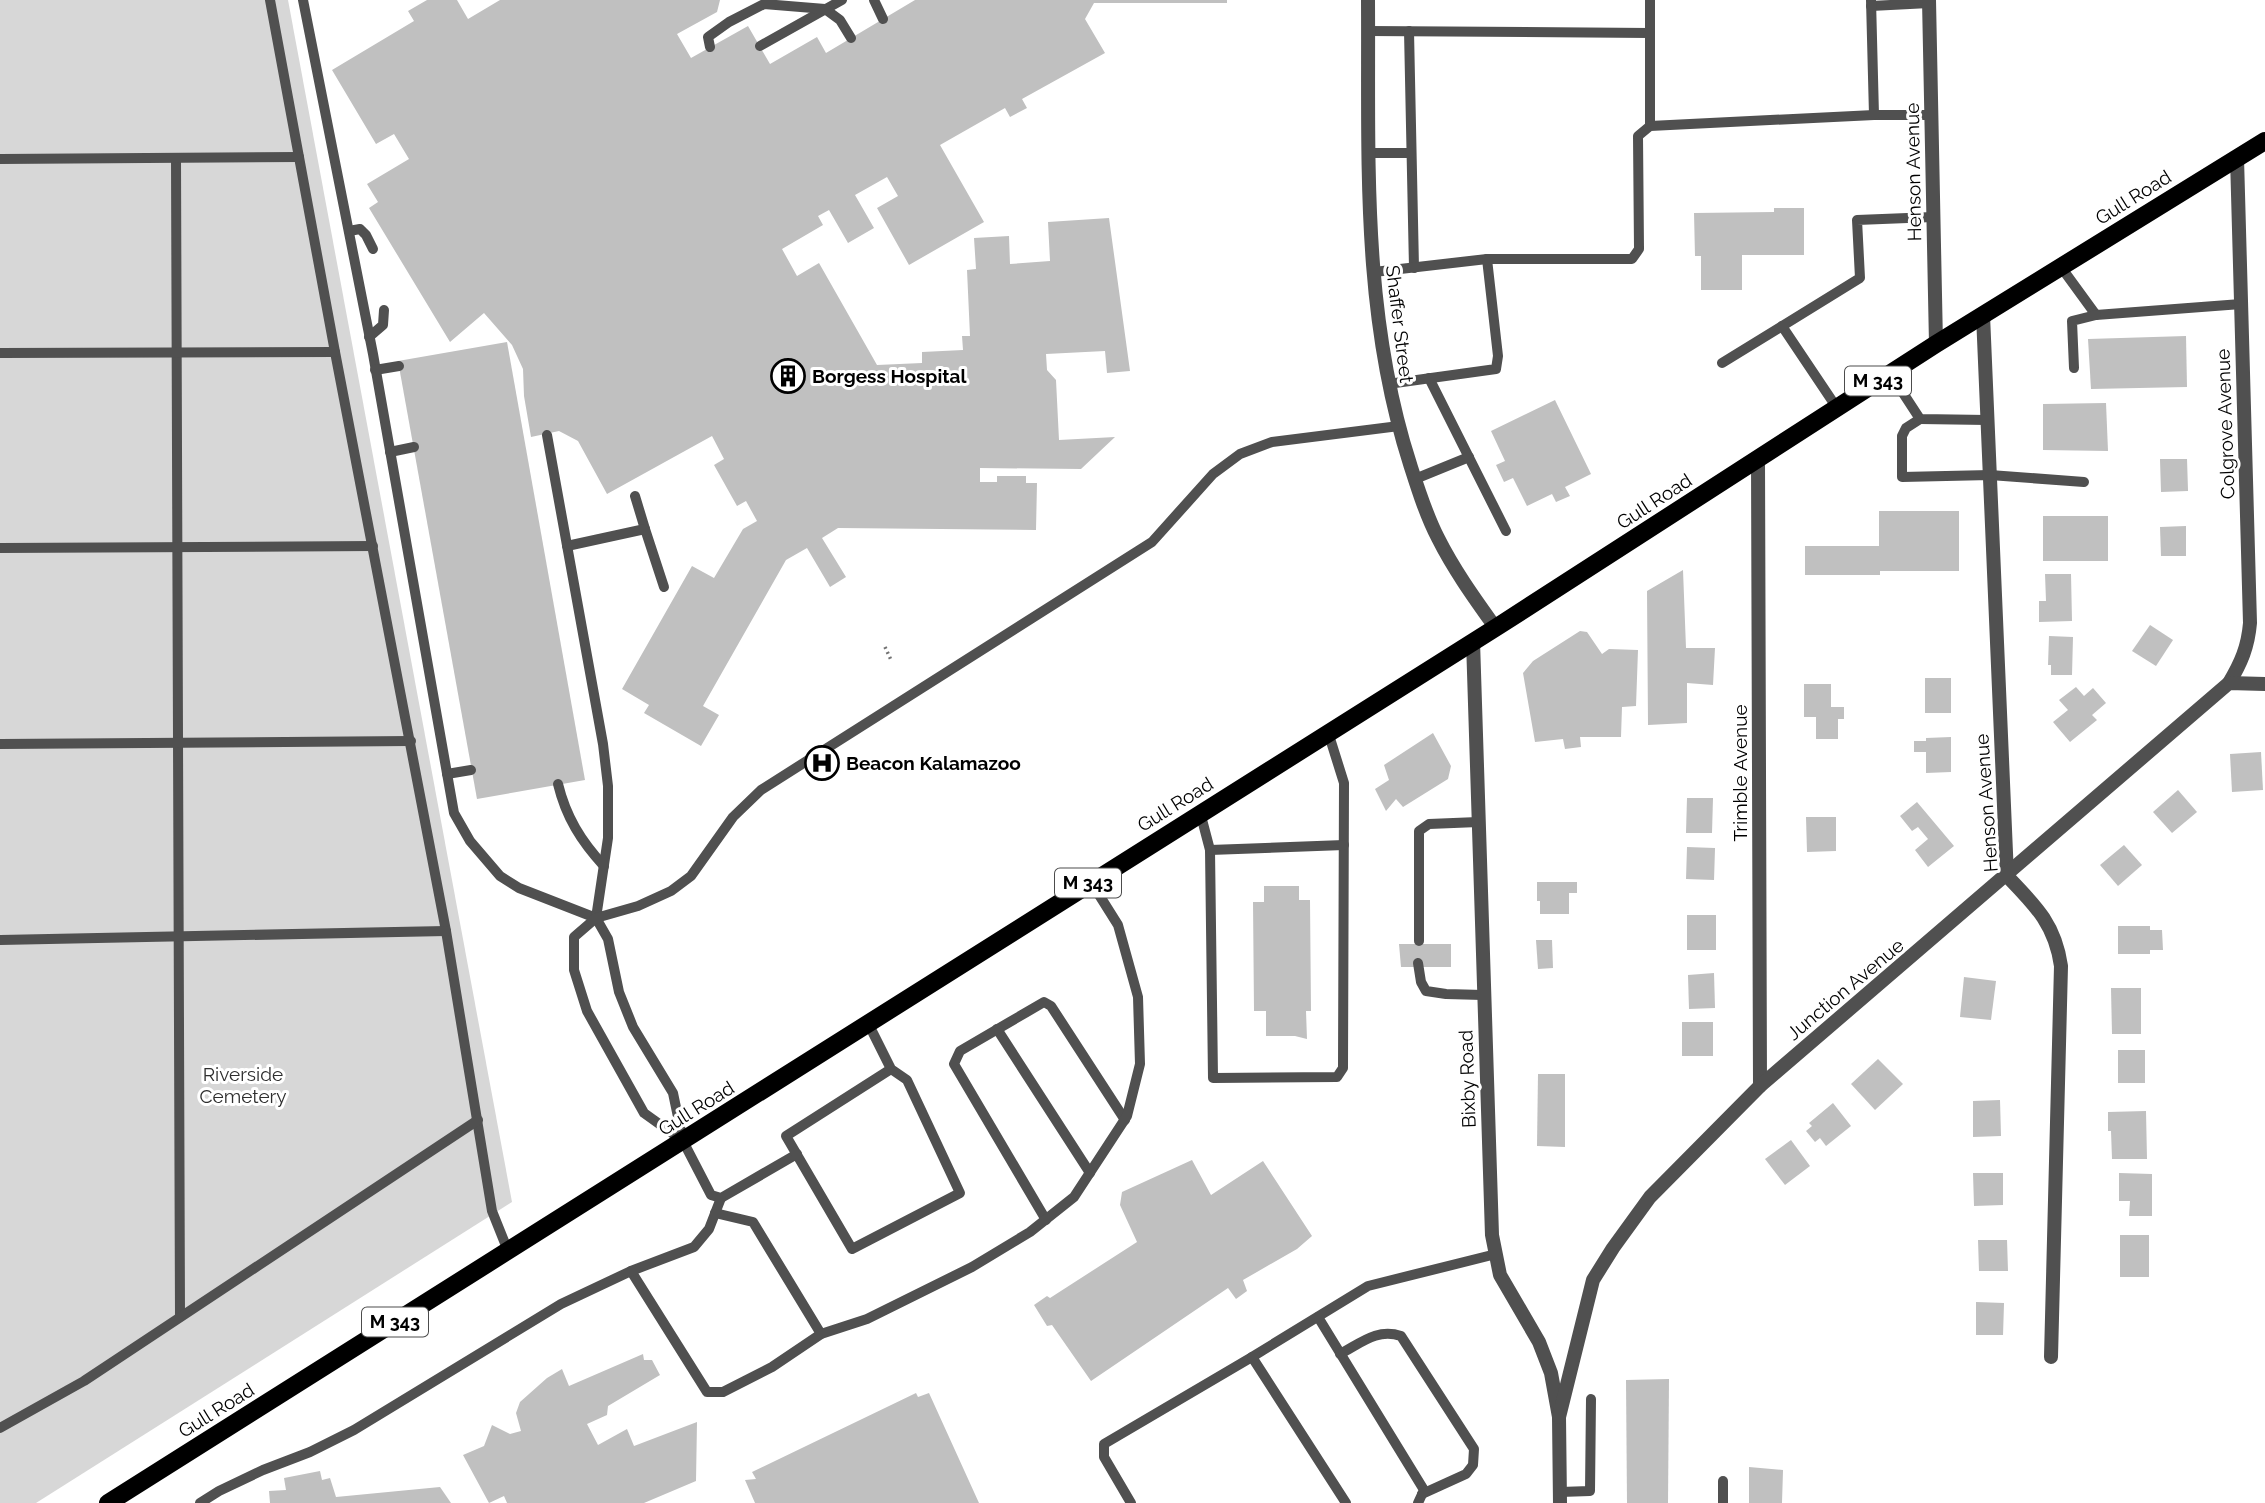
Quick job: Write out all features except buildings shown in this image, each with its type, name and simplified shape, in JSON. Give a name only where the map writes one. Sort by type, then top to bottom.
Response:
[{"type":"main road","name":"Gull Road","points":[[108,1503],[1495,628],[1890,373],[2265,141]]},
{"type":"street","name":"Shaffer Street","points":[[1368,0],[1368,207],[1388,384],[1415,479],[1437,538],[1463,583],[1495,628]]},
{"type":"street","name":"Henson Avenue","points":[[1929,1],[1936,344]]},
{"type":"street","name":"Colgrove Avenue","points":[[2229,684],[2245,653],[2250,623],[2237,158]]},
{"type":"street","name":"Henson Avenue","points":[[1983,315],[2007,876],[2045,917],[2058,945],[2061,965],[2051,1357]]},
{"type":"street","name":"Trimble Avenue","points":[[1758,460],[1760,1086]]},
{"type":"street","name":"Bixby Road","points":[[1473,641],[1489,1191],[1500,1275],[1544,1354],[1551,1373],[1559,1417],[1560,1498]]},
{"type":"street","points":[[2229,684],[2265,684]]},
{"type":"street","name":"Junction Avenue","points":[[1559,1417],[1593,1280],[1650,1198],[1760,1086],[2229,684]]},
{"type":"lane","points":[[270,0],[411,740],[446,931],[492,1211],[508,1251]]},
{"type":"lane","points":[[303,0],[376,370],[454,813],[470,841],[500,876],[519,888],[596,918]]},
{"type":"lane","points":[[760,46],[842,0]]},
{"type":"lane","points":[[874,0],[883,19]]},
{"type":"lane","points":[[1650,0],[1650,126]]},
{"type":"lane","points":[[1874,114],[1871,3],[1929,1]]},
{"type":"lane","points":[[709,47],[708,37],[729,22],[764,4],[825,9],[840,20],[851,38]]},
{"type":"lane","points":[[1409,30],[1414,268]]},
{"type":"lane","points":[[1368,31],[1650,33]]},
{"type":"lane","points":[[1374,272],[1487,259],[1632,259],[1639,249],[1638,136],[1650,126],[1874,114],[1931,115]]},
{"type":"lane","points":[[1368,153],[1411,153]]},
{"type":"lane","points":[[0,159],[299,157]]},
{"type":"lane","points":[[176,158],[180,1317]]},
{"type":"lane","points":[[1722,363],[1860,278],[1857,220],[1933,217]]},
{"type":"lane","points":[[349,231],[360,229],[373,249]]},
{"type":"lane","points":[[1388,384],[1496,369],[1498,356],[1487,259]]},
{"type":"lane","points":[[2061,267],[2096,315]]},
{"type":"lane","points":[[2074,368],[2072,321],[2096,315],[2241,304]]},
{"type":"lane","points":[[369,337],[383,325],[384,310]]},
{"type":"lane","points":[[1782,326],[1837,408]]},
{"type":"lane","points":[[0,353],[335,352]]},
{"type":"lane","points":[[376,370],[399,366]]},
{"type":"lane","points":[[1890,373],[1920,419]]},
{"type":"lane","points":[[1429,378],[1506,531]]},
{"type":"lane","points":[[1987,420],[1920,419],[1906,428],[1902,436],[1902,477],[1990,475],[2084,482]]},
{"type":"lane","points":[[683,1141],[644,1113],[587,1011],[574,970],[574,937],[596,918],[638,906],[671,891],[691,876],[733,817],[761,790],[1152,542],[1213,474],[1240,454],[1272,442],[1399,426]]},
{"type":"lane","points":[[547,435],[601,731],[608,786],[608,838],[596,918],[608,939],[619,992],[633,1027],[673,1093],[683,1141],[710,1195],[720,1198]]},
{"type":"lane","points":[[390,452],[414,447]]},
{"type":"lane","points":[[1415,479],[1469,457]]},
{"type":"lane","points":[[635,496],[664,587]]},
{"type":"lane","points":[[567,546],[645,529]]},
{"type":"lane","points":[[0,548],[373,546]]},
{"type":"lane","points":[[1200,812],[1210,850],[1213,1078],[1337,1077],[1343,1068],[1344,783],[1328,732]]},
{"type":"lane","points":[[0,744],[411,740]]},
{"type":"lane","points":[[447,774],[471,770]]},
{"type":"lane","points":[[558,784],[564,808],[584,844],[604,866]]},
{"type":"lane","points":[[1419,941],[1419,831],[1429,824],[1478,822]]},
{"type":"lane","points":[[1210,850],[1344,845]]},
{"type":"lane","points":[[631,1271],[708,1392],[723,1392],[772,1367],[821,1334],[867,1319],[972,1267],[1031,1232],[1074,1197],[1125,1120],[1140,1064],[1138,997],[1118,925],[1091,881]]},
{"type":"lane","points":[[0,940],[446,931]]},
{"type":"lane","points":[[1418,963],[1421,982],[1426,991],[1483,995]]},
{"type":"lane","points":[[1046,1220],[954,1064],[960,1051],[1044,1002],[1051,1006],[1125,1120]]},
{"type":"lane","points":[[868,1023],[891,1069],[906,1080],[960,1193],[852,1249],[786,1136],[891,1069]]},
{"type":"lane","points":[[997,1029],[1090,1173]]},
{"type":"lane","points":[[0,1427],[84,1381],[478,1120]]},
{"type":"lane","points":[[200,1503],[230,1485],[310,1452],[354,1430],[561,1304],[631,1271],[694,1247],[709,1229],[720,1198],[797,1154]]},
{"type":"lane","points":[[715,1213],[753,1222],[821,1334]]},
{"type":"lane","points":[[1131,1503],[1104,1457],[1104,1444],[1368,1286],[1496,1254]]},
{"type":"lane","points":[[1318,1317],[1424,1490],[1420,1499]]},
{"type":"lane","points":[[1340,1354],[1377,1334],[1388,1332],[1401,1336],[1474,1449],[1473,1465],[1466,1474],[1420,1499]]},
{"type":"lane","points":[[1252,1357],[1346,1503]]},
{"type":"lane","points":[[1590,1503],[1591,1399]]},
{"type":"lane","points":[[1723,1480],[1723,1503]]},
{"type":"lane","points":[[1560,1498],[1590,1491]]},
{"type":"path","points":[[885,647],[891,660]]},
{"type":"green space","name":"Riverside Cemetery","points":[[0,0],[288,0],[512,1202],[36,1503],[0,1503]]},
{"type":"place","name":"Borgess Hospital","points":[[788,376]]},
{"type":"place","name":"Beacon Kalamazoo","points":[[822,763]]}]
